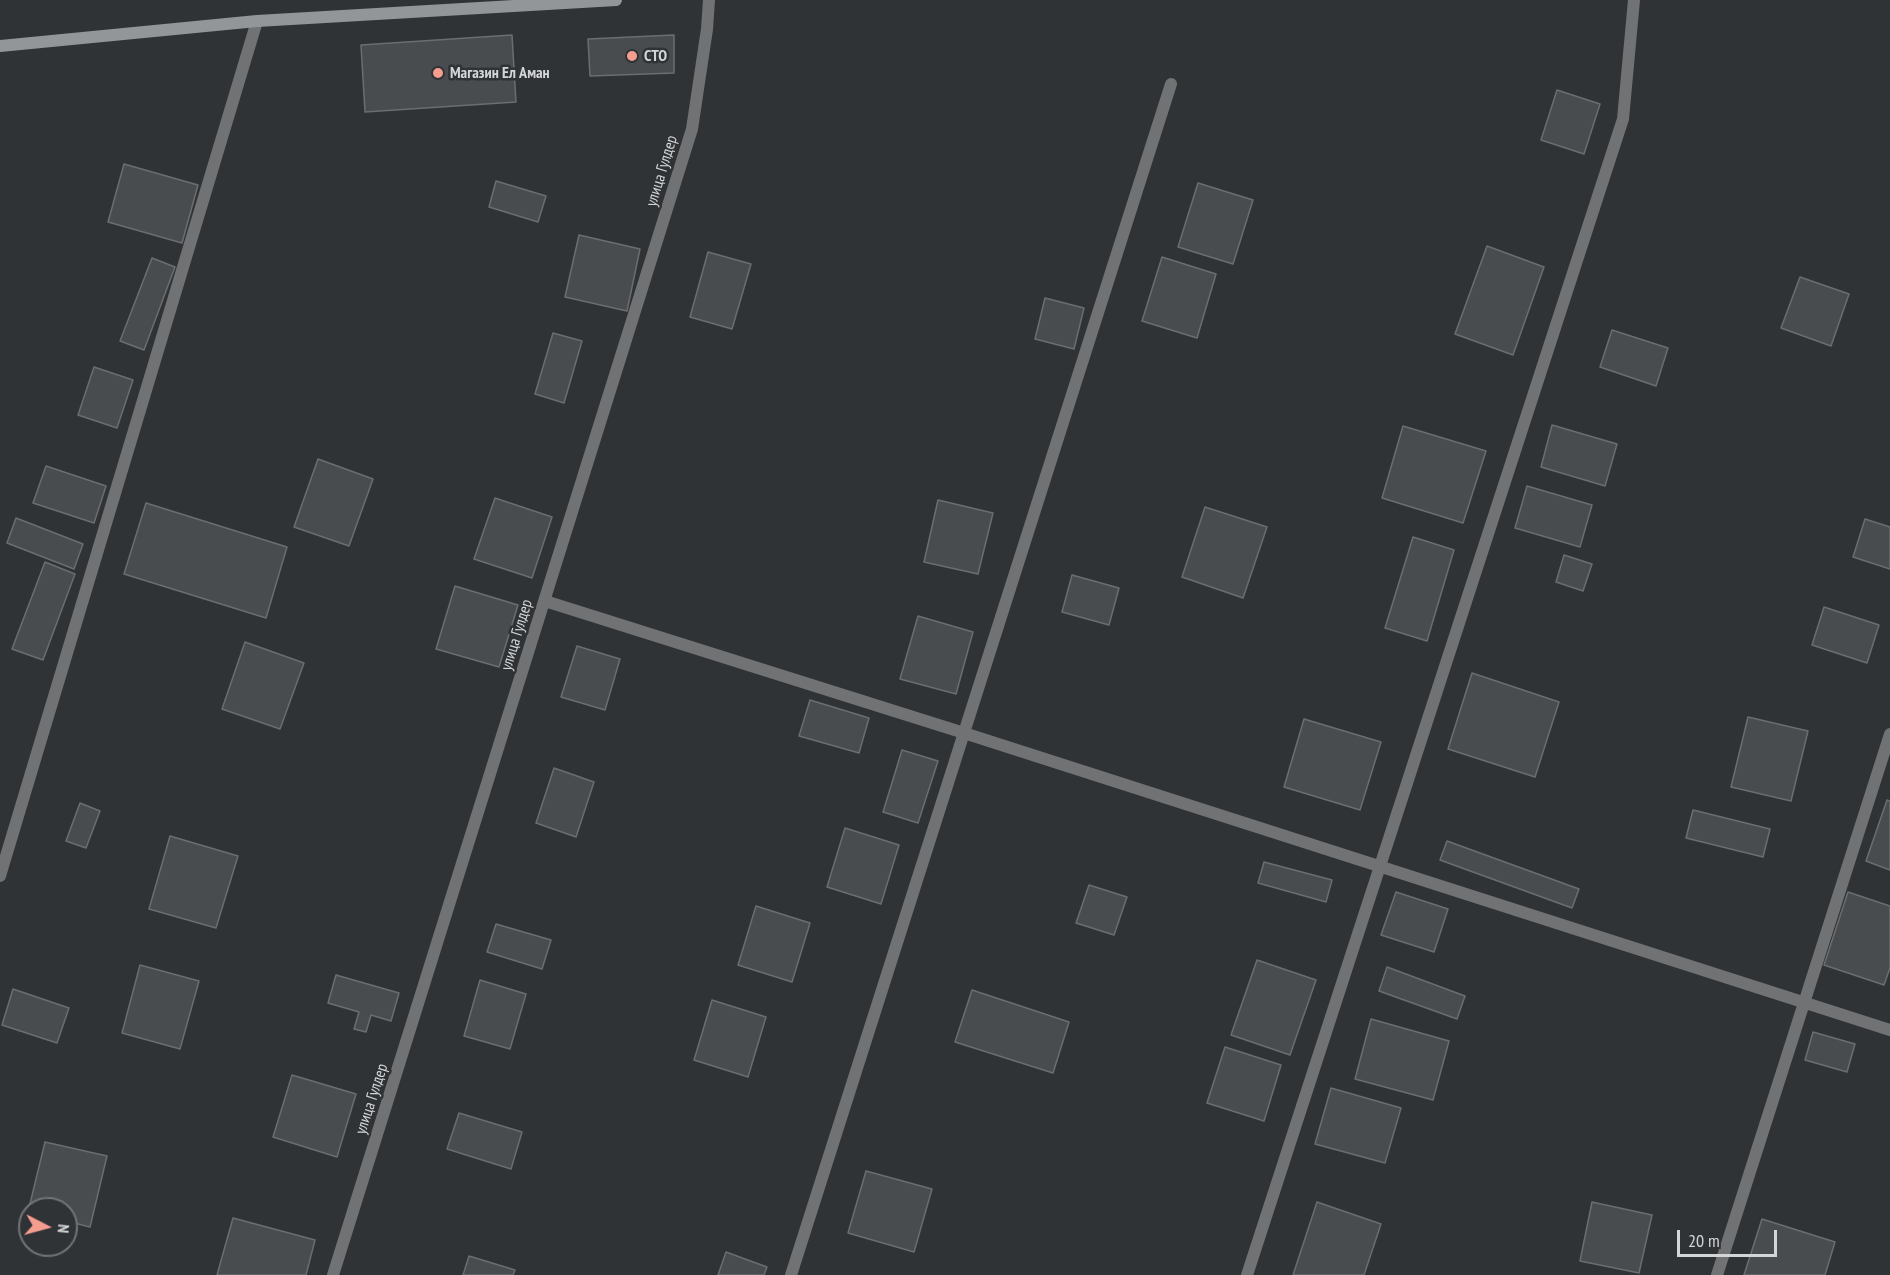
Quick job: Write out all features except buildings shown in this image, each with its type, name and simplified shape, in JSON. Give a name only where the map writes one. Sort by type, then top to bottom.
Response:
[{"type":"main road","points":[[0,46],[257,21],[616,0]]},
{"type":"street","name":"улица Гулдер","points":[[333,1275],[692,129],[707,29],[709,0]]},
{"type":"street","points":[[1247,1275],[1623,119],[1634,0]]},
{"type":"street","points":[[0,876],[257,21]]},
{"type":"street","points":[[791,1275],[1171,84]]},
{"type":"street","points":[[545,601],[1890,1030]]},
{"type":"street","points":[[1718,1275],[1890,734]]},
{"type":"place","name":"СТО","points":[[632,56]]},
{"type":"place","name":"Магазин Ел Аман","points":[[438,73]]}]
